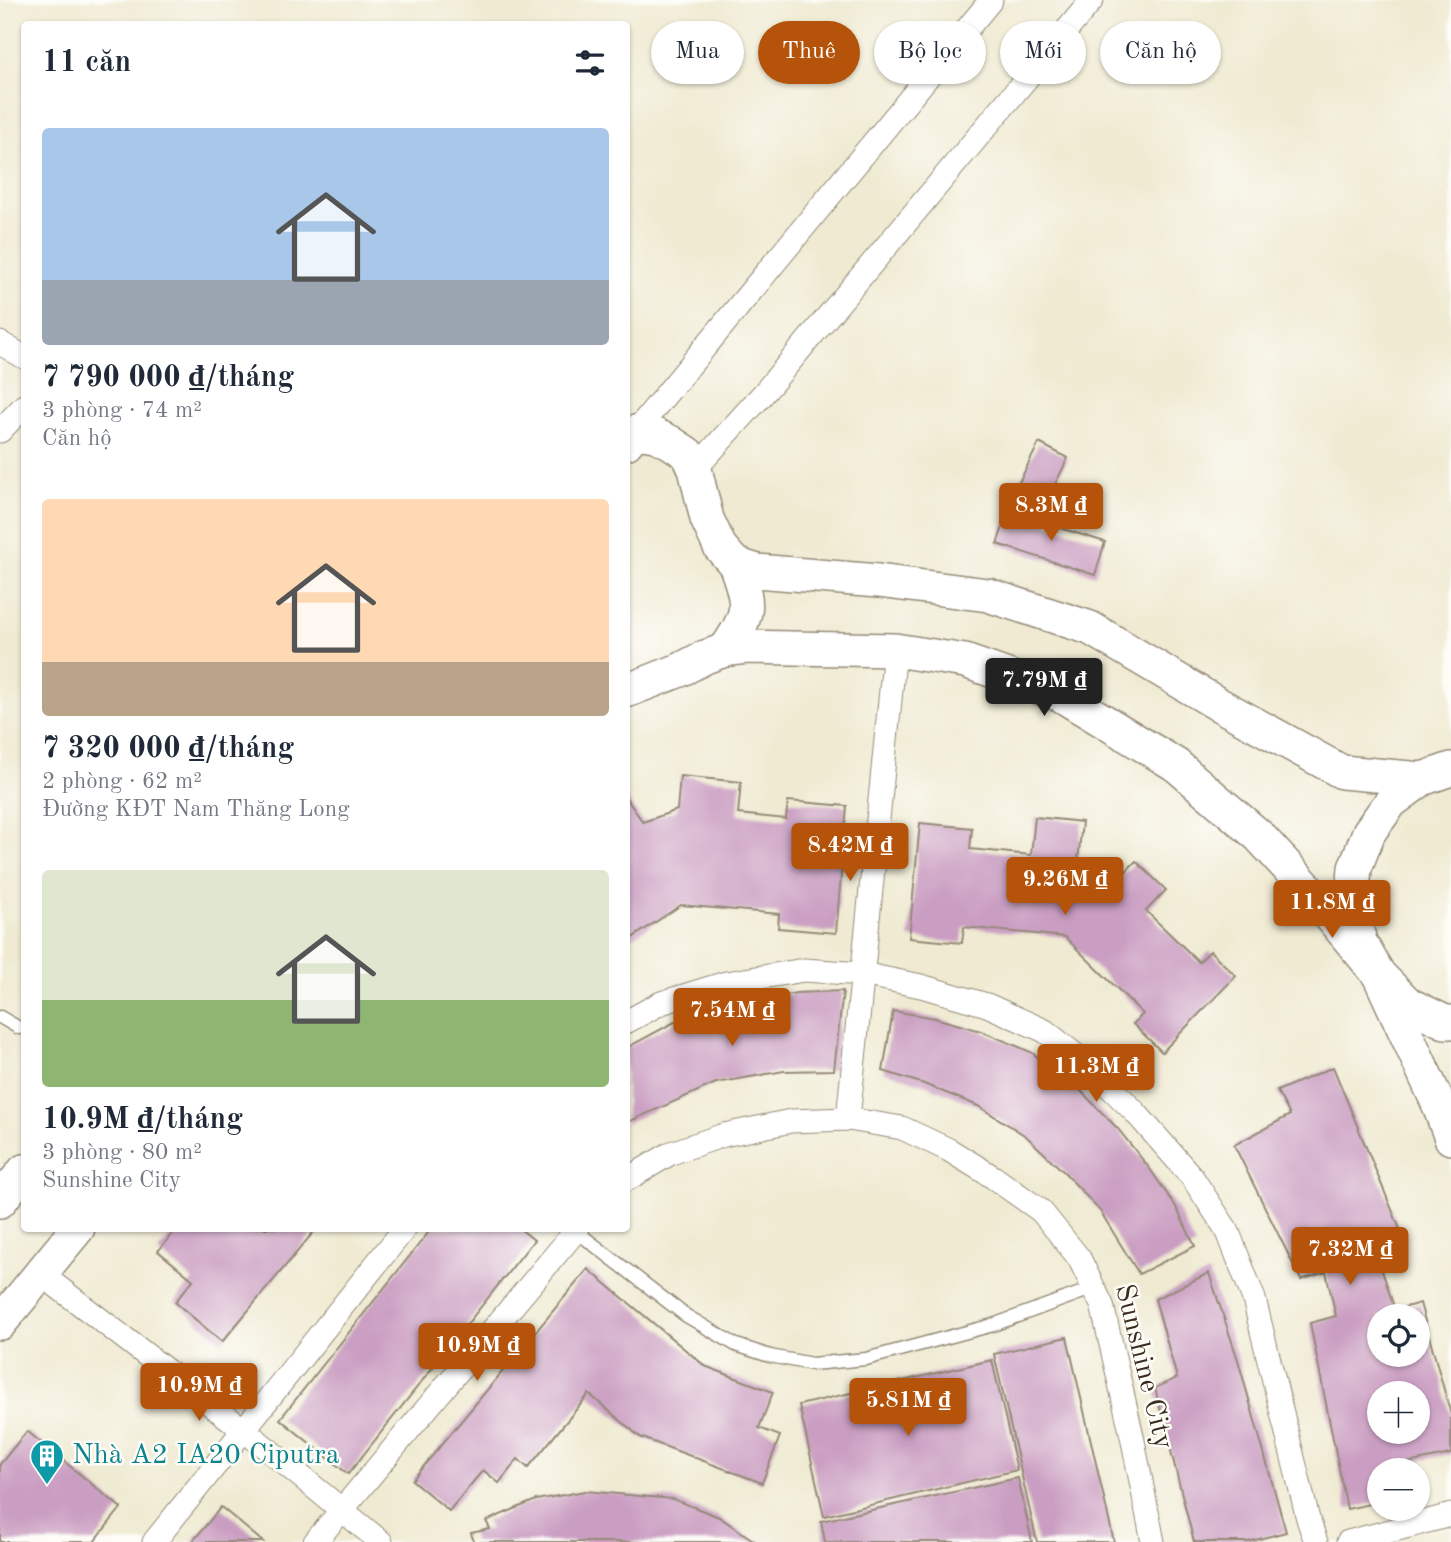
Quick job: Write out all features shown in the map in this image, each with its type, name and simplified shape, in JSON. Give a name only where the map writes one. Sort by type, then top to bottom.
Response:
[{"type":"street","points":[[631,438],[991,0]]},
{"type":"street","points":[[695,469],[771,383],[1092,0]]},
{"type":"street","points":[[0,343],[21,355]]},
{"type":"street","points":[[0,431],[21,409]]},
{"type":"street","points":[[631,438],[655,435],[670,442],[688,454],[695,469],[707,519],[720,547],[736,564],[747,604],[741,628],[724,650]]},
{"type":"street","points":[[736,564],[757,571],[878,581],[988,596],[1090,628],[1219,705],[1342,772],[1436,774]]},
{"type":"street","points":[[630,689],[724,650],[747,647],[895,650],[965,661],[1061,695],[1176,765],[1259,836],[1307,888],[1379,975],[1408,1004],[1451,1023]]},
{"type":"street","points":[[848,1119],[895,650]]},
{"type":"street","points":[[1436,774],[1391,802],[1368,832],[1355,868],[1352,906],[1360,943],[1379,975],[1451,1138]]},
{"type":"street","points":[[630,1020],[661,1003],[726,983],[804,970],[862,974],[921,986],[987,1005],[1045,1031],[1088,1066],[1135,1112],[1192,1177],[1228,1232],[1254,1299],[1315,1542]]},
{"type":"street","name":"Sunshine City","points":[[630,1178],[671,1153],[724,1135],[791,1121],[848,1119],[902,1128],[949,1150],[993,1177],[1041,1211],[1079,1258],[1102,1305],[1153,1542]]},
{"type":"street","points":[[0,1201],[21,1175]]},
{"type":"street","points":[[0,1324],[75,1232]]},
{"type":"street","points":[[153,1542],[402,1232]]},
{"type":"street","points":[[315,1542],[575,1232]]},
{"type":"street","points":[[41,1274],[244,1430],[381,1542]]},
{"type":"street","points":[[1348,1542],[1451,1515]]},
{"type":"lane","points":[[0,1017],[19,1028]]},
{"type":"lane","points":[[580,1232],[685,1315],[736,1345],[770,1356],[812,1364],[866,1359],[993,1325],[1094,1288]]},
{"type":"building","points":[[1039,443],[1068,458],[1040,515],[1010,500]]},
{"type":"building","points":[[1008,512],[1105,542],[1095,575],[997,544]]},
{"type":"building","points":[[680,776],[741,782],[738,814],[786,819],[788,801],[847,806],[836,933],[778,928],[779,914],[681,905],[630,939],[630,804],[643,822],[677,810]]},
{"type":"building","points":[[1035,817],[1082,822],[1076,881],[1106,892],[1136,861],[1166,890],[1146,911],[1199,962],[1210,951],[1236,976],[1162,1052],[1133,1024],[1143,1014],[1065,937],[964,927],[962,943],[909,938],[920,823],[972,828],[970,849],[1031,855]]},
{"type":"building","points":[[843,991],[834,1070],[784,1071],[716,1083],[630,1121],[630,1046],[684,1017],[796,993]]},
{"type":"building","points":[[893,1011],[935,1018],[981,1031],[1031,1052],[1078,1088],[1118,1129],[1150,1169],[1176,1207],[1195,1246],[1139,1274],[1100,1211],[1026,1136],[978,1106],[883,1071]]},
{"type":"building","points":[[1333,1067],[1402,1234],[1373,1243],[1393,1304],[1367,1304],[1367,1367],[1430,1367],[1430,1339],[1451,1415],[1451,1454],[1430,1458],[1367,1458],[1367,1505],[1347,1509],[1310,1323],[1336,1316],[1326,1272],[1301,1280],[1234,1145],[1290,1115],[1277,1091]]},
{"type":"building","points":[[174,1232],[314,1232],[222,1342],[175,1302],[193,1280],[158,1251]]},
{"type":"building","points":[[429,1232],[524,1232],[534,1240],[348,1474],[280,1419]]},
{"type":"building","points":[[588,1269],[705,1366],[773,1392],[759,1428],[780,1436],[762,1483],[640,1437],[589,1394],[528,1468],[518,1459],[499,1483],[483,1470],[449,1511],[412,1480]]},
{"type":"building","points":[[1209,1273],[1238,1360],[1286,1532],[1248,1542],[1194,1542],[1155,1388],[1177,1378],[1155,1299]]},
{"type":"building","points":[[1067,1337],[1114,1542],[1037,1542],[994,1354]]},
{"type":"building","points":[[992,1360],[1017,1470],[824,1516],[799,1405]]},
{"type":"building","name":"Nhà A2 IA20 Ciputra","points":[[27,1431],[121,1508],[94,1542],[0,1542],[0,1464]]},
{"type":"building","points":[[1018,1478],[1032,1542],[825,1542],[821,1521]]},
{"type":"building","points":[[585,1491],[673,1499],[719,1517],[756,1542],[474,1542],[471,1533],[490,1529],[486,1521],[536,1500]]},
{"type":"building","points":[[221,1507],[263,1542],[192,1542]]},
{"type":"place","name":"Nhà A2 IA20 Ciputra","points":[[47,1486]]}]
